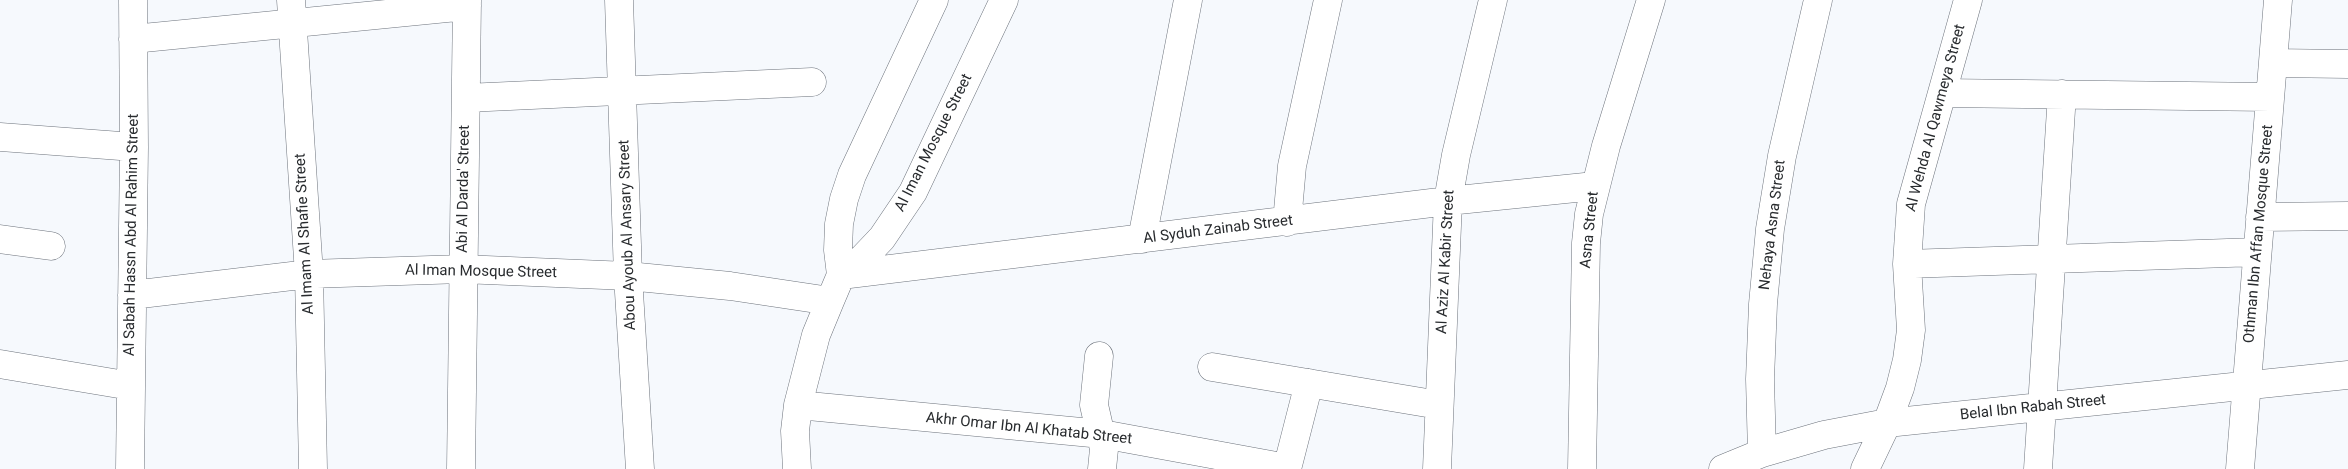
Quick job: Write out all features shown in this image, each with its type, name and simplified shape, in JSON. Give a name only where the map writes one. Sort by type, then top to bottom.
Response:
[{"type":"street","name":"Al Sabah Hassn Abd Al Rahim Street","points":[[130,469],[134,147],[132,0]]},
{"type":"street","name":"Abou Ayoub Al Ansary Street","points":[[619,0],[628,276],[640,469]]},
{"type":"street","points":[[796,469],[798,405],[816,335],[841,275],[838,250],[839,224],[849,183],[934,0]]},
{"type":"street","name":"Al Iman Mosque Street","points":[[841,275],[863,258],[882,238],[913,192],[1004,0]]},
{"type":"street","points":[[1142,239],[1188,0]]},
{"type":"street","points":[[1287,222],[1292,166],[1328,0]]},
{"type":"street","name":"Al Aziz Al Kabir Street","points":[[1437,469],[1448,201],[1456,156],[1494,0]]},
{"type":"street","name":"Asna Street","points":[[1582,469],[1586,243],[1595,186],[1651,0]]},
{"type":"street","name":"Nehaya Asna Street","points":[[1762,453],[1761,360],[1763,304],[1770,230],[1782,156],[1818,0]]},
{"type":"street","name":"Al Wehda Al Qawmeya Street","points":[[1866,469],[1900,388],[1907,360],[1911,330],[1907,264],[1911,204],[1968,0]]},
{"type":"street","name":"Othman Ibn Affan Mosque Street","points":[[2240,469],[2278,0]]},
{"type":"street","points":[[133,40],[292,12],[467,3]]},
{"type":"street","name":"Abi Al Darda' Street","points":[[461,469],[462,269],[467,3]]},
{"type":"street","name":"Al Imam Al Shafie Street","points":[[292,12],[309,274],[313,469]]},
{"type":"street","points":[[2273,63],[2348,64]]},
{"type":"street","points":[[466,98],[812,82]]},
{"type":"street","points":[[1942,93],[2270,97]]},
{"type":"street","points":[[2038,469],[2062,94]]},
{"type":"street","points":[[0,137],[134,147]]},
{"type":"street","name":"Al Syduh Zainab Street","points":[[841,275],[1448,201],[1595,186]]},
{"type":"street","points":[[2260,217],[2348,216]]},
{"type":"street","points":[[0,239],[51,246]]},
{"type":"street","points":[[1907,264],[2257,252]]},
{"type":"street","name":"Al Iman Mosque Street","points":[[132,295],[309,274],[462,269],[628,276],[730,286],[830,301]]},
{"type":"street","points":[[1099,356],[1094,405],[1104,449],[1102,469]]},
{"type":"street","points":[[0,364],[131,386]]},
{"type":"street","points":[[1212,367],[1439,405]]},
{"type":"street","name":"Belal Ibn Rabah Street","points":[[1723,469],[1762,453],[1824,435],[1886,423],[2348,375]]},
{"type":"street","points":[[1287,469],[1309,383]]},
{"type":"street","name":"Akhr Omar Ibn Al Khatab Street","points":[[798,405],[1102,434],[1287,469]]}]
